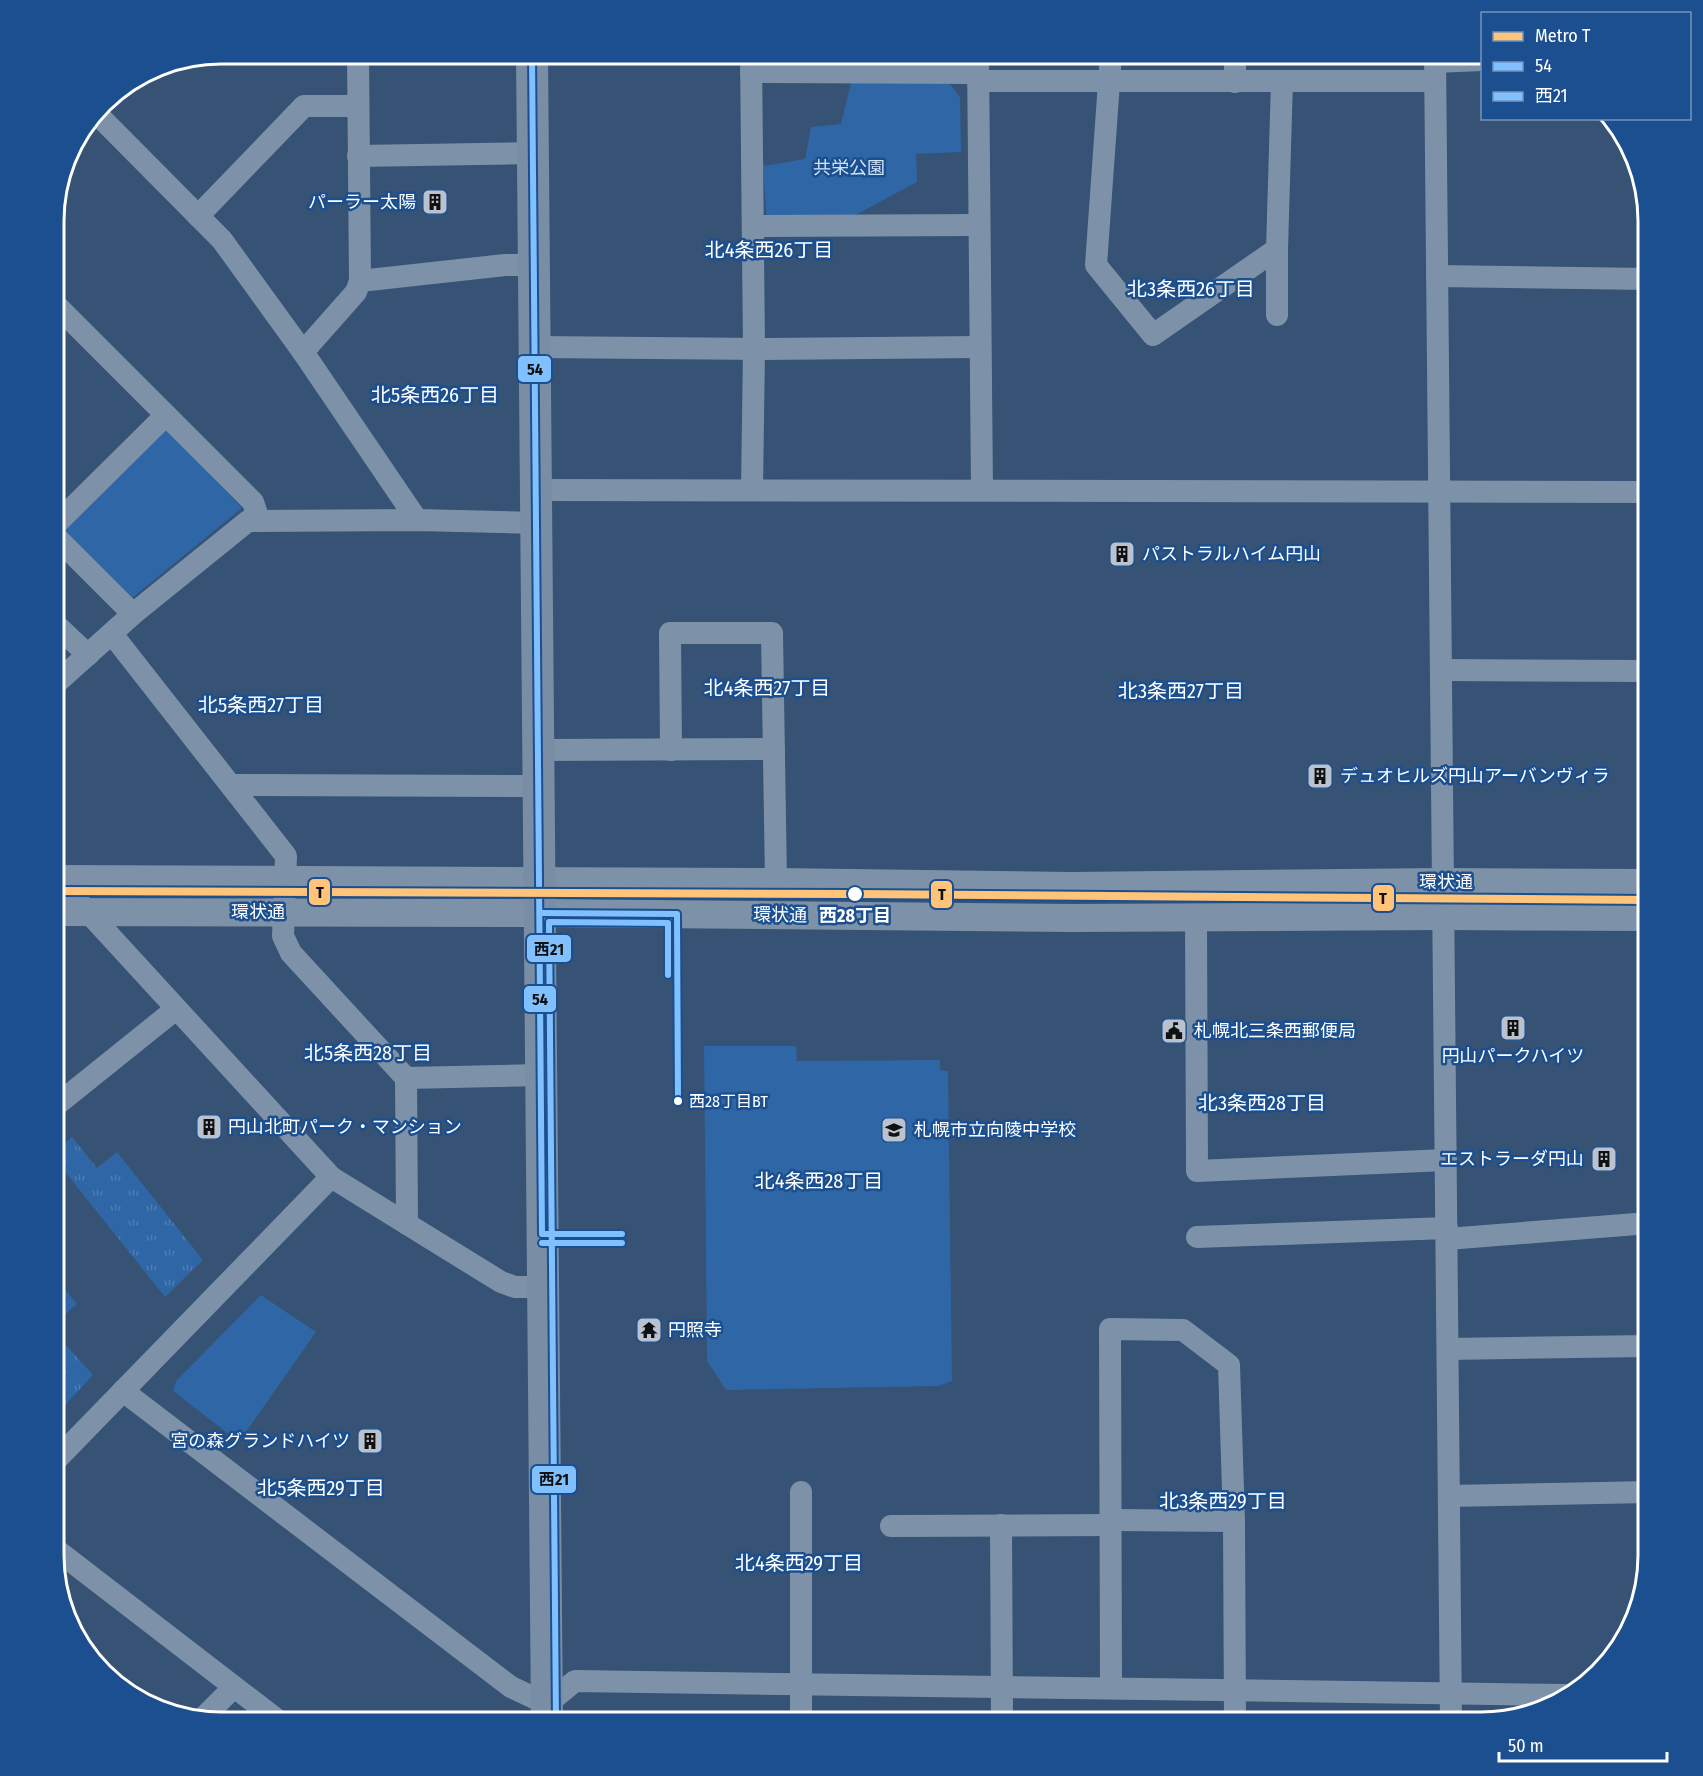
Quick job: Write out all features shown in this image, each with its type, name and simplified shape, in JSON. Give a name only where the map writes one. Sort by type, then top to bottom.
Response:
[{"type":"main road","points":[[532,64],[543,1287],[541,1712]]},
{"type":"street","points":[[303,352],[356,292],[360,281],[358,64]]},
{"type":"street","points":[[751,64],[754,349],[752,489]]},
{"type":"street","points":[[798,64],[978,70],[1109,81],[1235,82],[1282,81],[1435,66],[1451,1712]]},
{"type":"street","points":[[1110,65],[1096,265],[1153,335],[1277,249]]},
{"type":"street","points":[[1235,65],[1235,82]]},
{"type":"street","points":[[978,70],[982,490]]},
{"type":"street","points":[[1278,315],[1277,249],[1282,81]]},
{"type":"street","points":[[198,216],[304,106],[358,106]]},
{"type":"street","points":[[103,120],[222,240],[303,352],[417,520]]},
{"type":"street","points":[[358,156],[533,153]]},
{"type":"street","points":[[753,226],[979,225]]},
{"type":"street","points":[[360,281],[505,265],[534,265]]},
{"type":"street","points":[[1437,276],[1638,279]]},
{"type":"street","points":[[65,314],[253,502],[259,520]]},
{"type":"street","points":[[535,347],[754,349],[980,347]]},
{"type":"street","points":[[65,515],[166,415]]},
{"type":"street","points":[[536,490],[1638,492]]},
{"type":"street","points":[[65,676],[133,614],[248,521],[417,520],[536,523]]},
{"type":"street","points":[[65,546],[133,614]]},
{"type":"street","points":[[65,633],[88,655]]},
{"type":"street","points":[[671,750],[670,633],[772,633],[776,882]]},
{"type":"street","points":[[112,634],[286,856],[283,936],[291,953],[406,1078],[407,1224]]},
{"type":"street","points":[[1441,670],[1638,671]]},
{"type":"street","points":[[538,750],[774,749]]},
{"type":"street","points":[[231,785],[539,786]]},
{"type":"street","name":"環状通","points":[[65,878],[540,880],[1072,886],[1443,882],[1638,883]]},
{"type":"street","points":[[64,887],[331,1177],[501,1282],[515,1287],[543,1287]]},
{"type":"street","name":"環状通","points":[[64,912],[1196,918],[1638,917]]},
{"type":"street","points":[[1196,918],[1197,1171],[1446,1160]]},
{"type":"street","points":[[64,1099],[176,1009]]},
{"type":"street","points":[[406,1078],[541,1075]]},
{"type":"street","points":[[64,1452],[331,1177]]},
{"type":"street","points":[[1197,1237],[1447,1234],[1638,1224]]},
{"type":"street","points":[[1111,1688],[1110,1329],[1183,1330],[1229,1365],[1234,1521],[1235,1712]]},
{"type":"street","points":[[1448,1349],[1638,1346]]},
{"type":"street","points":[[123,1391],[511,1687],[537,1712]]},
{"type":"street","points":[[801,1492],[801,1712]]},
{"type":"street","points":[[1449,1496],[1638,1492]]},
{"type":"street","points":[[891,1526],[1234,1521]]},
{"type":"street","points":[[1001,1525],[1002,1712]]},
{"type":"street","points":[[64,1556],[267,1712]]},
{"type":"street","points":[[545,1712],[575,1681],[1551,1695]]},
{"type":"street","points":[[210,1711],[234,1687]]},
{"type":"green space","name":"共栄公園","points":[[851,83],[949,83],[960,97],[961,152],[916,154],[917,182],[848,219],[767,223],[763,166],[805,159],[811,127],[841,124]]},
{"type":"green space","points":[[164,426],[242,508],[132,598],[65,536],[65,523]]},
{"type":"green space","points":[[704,1046],[796,1046],[797,1061],[940,1060],[940,1070],[948,1071],[952,1381],[939,1386],[726,1390],[707,1361]]},
{"type":"green space","points":[[72,1137],[97,1168],[117,1152],[203,1260],[165,1297],[64,1171],[64,1143]]},
{"type":"green space","points":[[64,1288],[77,1304],[64,1315]]},
{"type":"green space","points":[[261,1295],[316,1332],[239,1442],[173,1391],[176,1381]]},
{"type":"green space","points":[[64,1343],[93,1375],[64,1406]]},
{"type":"metro line","name":"T","points":[[64,891],[1638,900]]},
{"type":"transit line","name":"54","points":[[532,64],[542,1234],[622,1234]]},
{"type":"transit line","name":"54","points":[[540,913],[677,914],[678,1101]]},
{"type":"transit line","name":"西21","points":[[556,1712],[549,922],[668,923],[668,975]]},
{"type":"transit line","name":"西21","points":[[542,1243],[622,1243]]},
{"type":"place","name":"パーラー太陽","points":[[435,202]]},
{"type":"place","name":"パストラルハイム円山","points":[[1122,554]]},
{"type":"place","name":"デュオヒルズ円山アーバンヴィラ","points":[[1320,776]]},
{"type":"place","name":"西28丁目","points":[[855,894]]},
{"type":"place","name":"円山パークハイツ","points":[[1513,1028]]},
{"type":"place","name":"札幌北三条西郵便局","points":[[1174,1031]]},
{"type":"place","name":"西28丁目BT","points":[[678,1101]]},
{"type":"place","name":"円山北町パーク・マンション","points":[[209,1127]]},
{"type":"place","name":"札幌市立向陵中学校","points":[[894,1130]]},
{"type":"place","name":"エストラーダ円山","points":[[1604,1159]]},
{"type":"place","name":"円照寺","points":[[649,1330]]},
{"type":"place","name":"宮の森グランドハイツ","points":[[370,1441]]},
{"type":"district","name":"北4条西26丁目","points":[[769,250]]},
{"type":"district","name":"北3条西26丁目","points":[[1191,289]]},
{"type":"district","name":"北5条西26丁目","points":[[435,395]]},
{"type":"district","name":"北4条西27丁目","points":[[767,688]]},
{"type":"district","name":"北3条西27丁目","points":[[1181,691]]},
{"type":"district","name":"北5条西27丁目","points":[[261,705]]},
{"type":"district","name":"北5条西28丁目","points":[[368,1053]]},
{"type":"district","name":"北3条西28丁目","points":[[1262,1103]]},
{"type":"district","name":"北4条西28丁目","points":[[819,1181]]},
{"type":"district","name":"北5条西29丁目","points":[[321,1488]]},
{"type":"district","name":"北3条西29丁目","points":[[1223,1501]]},
{"type":"district","name":"北4条西29丁目","points":[[799,1563]]}]
